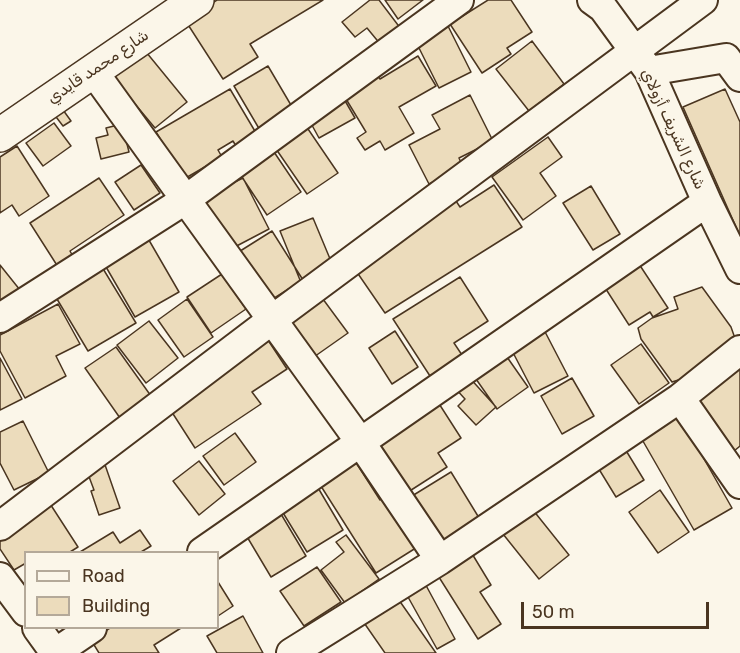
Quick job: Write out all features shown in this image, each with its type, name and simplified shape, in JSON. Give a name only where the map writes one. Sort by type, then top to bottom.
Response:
[{"type":"main road","name":"شارع محمد قايدي","points":[[0,135],[197,0]]},
{"type":"street","points":[[0,318],[185,200],[459,0]]},
{"type":"street","name":"شارع الشريف أزولاي","points":[[592,0],[603,8],[642,61],[740,269]]},
{"type":"street","points":[[0,526],[273,319],[642,61],[703,0]]},
{"type":"street","points":[[642,61],[726,58],[740,77]]},
{"type":"street","points":[[93,71],[362,443],[440,560]]},
{"type":"street","points":[[203,551],[707,202]]},
{"type":"street","points":[[291,653],[440,560],[680,398],[740,350]]},
{"type":"street","points":[[680,398],[740,484]]},
{"type":"street","points":[[0,577],[24,609]]},
{"type":"street","points":[[38,629],[55,653],[89,629]]},
{"type":"building","points":[[217,0],[323,0],[250,44],[258,57],[223,79],[185,20]]},
{"type":"building","points":[[370,0],[379,0],[401,29],[381,45],[367,28],[355,37],[342,22]]},
{"type":"building","points":[[385,0],[423,0],[398,19]]},
{"type":"building","points":[[488,0],[511,0],[532,32],[507,48],[511,54],[482,73],[450,24]]},
{"type":"building","points":[[447,24],[471,72],[439,88],[415,40]]},
{"type":"building","points":[[532,41],[564,84],[529,111],[496,69]]},
{"type":"building","points":[[142,47],[187,102],[155,128],[110,74]]},
{"type":"building","points":[[418,56],[436,86],[399,107],[414,133],[385,150],[380,141],[365,150],[357,138],[366,132],[343,94],[377,74],[380,79]]},
{"type":"building","points":[[268,66],[298,117],[264,137],[234,86]]},
{"type":"building","points":[[230,89],[259,138],[239,151],[233,141],[218,150],[222,157],[184,179],[156,132]]},
{"type":"building","points":[[725,89],[740,122],[740,236],[683,107]]},
{"type":"building","points":[[470,95],[493,141],[459,158],[463,167],[429,184],[409,145],[440,129],[432,115]]},
{"type":"building","points":[[344,99],[355,118],[319,138],[308,118]]},
{"type":"building","points":[[58,103],[71,121],[63,126],[50,109]]},
{"type":"building","points":[[54,123],[71,146],[43,166],[26,143]]},
{"type":"building","points":[[122,124],[129,152],[101,159],[96,138],[108,135],[106,128]]},
{"type":"building","points":[[306,126],[338,173],[307,194],[274,146]]},
{"type":"building","points":[[548,137],[562,157],[540,173],[556,196],[523,220],[492,177]]},
{"type":"building","points":[[17,146],[49,196],[19,216],[12,205],[0,213],[0,157]]},
{"type":"building","points":[[272,149],[301,192],[267,215],[238,171]]},
{"type":"building","points":[[141,165],[160,193],[134,210],[115,182]]},
{"type":"building","points":[[99,178],[124,215],[70,251],[75,260],[60,270],[30,223]]},
{"type":"building","points":[[243,178],[269,229],[229,250],[202,198]]},
{"type":"building","points":[[494,185],[522,227],[385,313],[352,265],[454,198],[460,207]]},
{"type":"building","points":[[591,186],[620,234],[593,250],[563,203]]},
{"type":"building","points":[[313,218],[333,266],[300,280],[280,231]]},
{"type":"building","points":[[272,231],[303,280],[268,302],[237,253]]},
{"type":"building","points":[[146,235],[179,292],[135,317],[102,260]]},
{"type":"building","points":[[637,261],[668,308],[653,317],[650,312],[629,325],[602,283]]},
{"type":"building","points":[[0,265],[20,290],[0,306]]},
{"type":"building","points":[[102,267],[136,323],[88,351],[54,294]]},
{"type":"building","points":[[222,274],[246,309],[211,333],[187,297]]},
{"type":"building","points":[[460,277],[488,321],[454,343],[462,355],[430,376],[393,319]]},
{"type":"building","points":[[702,287],[731,327],[737,344],[691,376],[672,382],[641,339],[638,328],[652,318],[678,309],[674,297]]},
{"type":"building","points":[[317,291],[348,333],[311,359],[281,317]]},
{"type":"building","points":[[187,299],[213,337],[184,357],[158,320]]},
{"type":"building","points":[[58,304],[80,344],[56,356],[66,376],[25,398],[0,351],[0,335]]},
{"type":"building","points":[[149,321],[178,358],[146,383],[117,345]]},
{"type":"building","points":[[542,326],[568,376],[534,393],[508,343]]},
{"type":"building","points":[[395,331],[418,367],[392,384],[369,348]]},
{"type":"building","points":[[266,337],[287,369],[252,392],[261,404],[195,448],[166,403]]},
{"type":"building","points":[[641,344],[669,383],[639,404],[611,365]]},
{"type":"building","points":[[116,347],[151,396],[120,418],[85,368]]},
{"type":"building","points":[[500,347],[528,387],[497,409],[469,369]]},
{"type":"building","points":[[0,358],[22,399],[0,410]]},
{"type":"building","points":[[740,360],[740,446],[734,451],[693,393]]},
{"type":"building","points":[[468,376],[496,407],[476,425],[458,406],[465,399],[455,388]]},
{"type":"building","points":[[572,378],[594,416],[562,434],[541,396]]},
{"type":"building","points":[[436,399],[461,438],[438,453],[447,467],[405,494],[370,441]]},
{"type":"building","points":[[675,408],[732,508],[694,530],[636,429]]},
{"type":"building","points":[[23,421],[49,473],[14,490],[0,463],[0,432]]},
{"type":"building","points":[[235,433],[256,462],[224,485],[203,456]]},
{"type":"building","points":[[622,444],[644,480],[616,497],[594,461]]},
{"type":"building","points":[[103,459],[120,508],[99,515],[91,491],[94,490],[85,466]]},
{"type":"building","points":[[199,461],[225,494],[199,515],[173,481]]},
{"type":"building","points":[[355,461],[380,500],[387,495],[419,546],[376,573],[319,483]]},
{"type":"building","points":[[451,472],[484,526],[446,550],[412,496]]},
{"type":"building","points":[[314,481],[343,530],[307,552],[277,503]]},
{"type":"building","points":[[660,490],[689,532],[658,553],[629,512]]},
{"type":"building","points":[[45,496],[78,547],[72,551],[24,551],[24,564],[14,570],[0,549],[0,539]]},
{"type":"building","points":[[533,510],[569,555],[539,579],[503,534]]},
{"type":"building","points":[[281,514],[306,556],[271,577],[246,535]]},
{"type":"building","points":[[140,530],[151,546],[143,551],[82,551],[113,532],[120,543]]},
{"type":"building","points":[[346,535],[379,579],[345,603],[321,570],[344,552],[336,542]]},
{"type":"building","points":[[471,552],[491,585],[480,592],[501,624],[478,639],[437,574]]},
{"type":"building","points":[[317,567],[341,602],[304,626],[280,591]]},
{"type":"building","points":[[422,578],[455,639],[437,649],[403,588]]},
{"type":"building","points":[[219,584],[233,606],[219,615]]},
{"type":"building","points":[[394,593],[436,653],[385,653],[360,617]]},
{"type":"building","points":[[243,616],[263,653],[217,653],[207,636]]},
{"type":"building","points":[[108,629],[179,629],[154,645],[159,653],[99,653],[91,640]]}]
